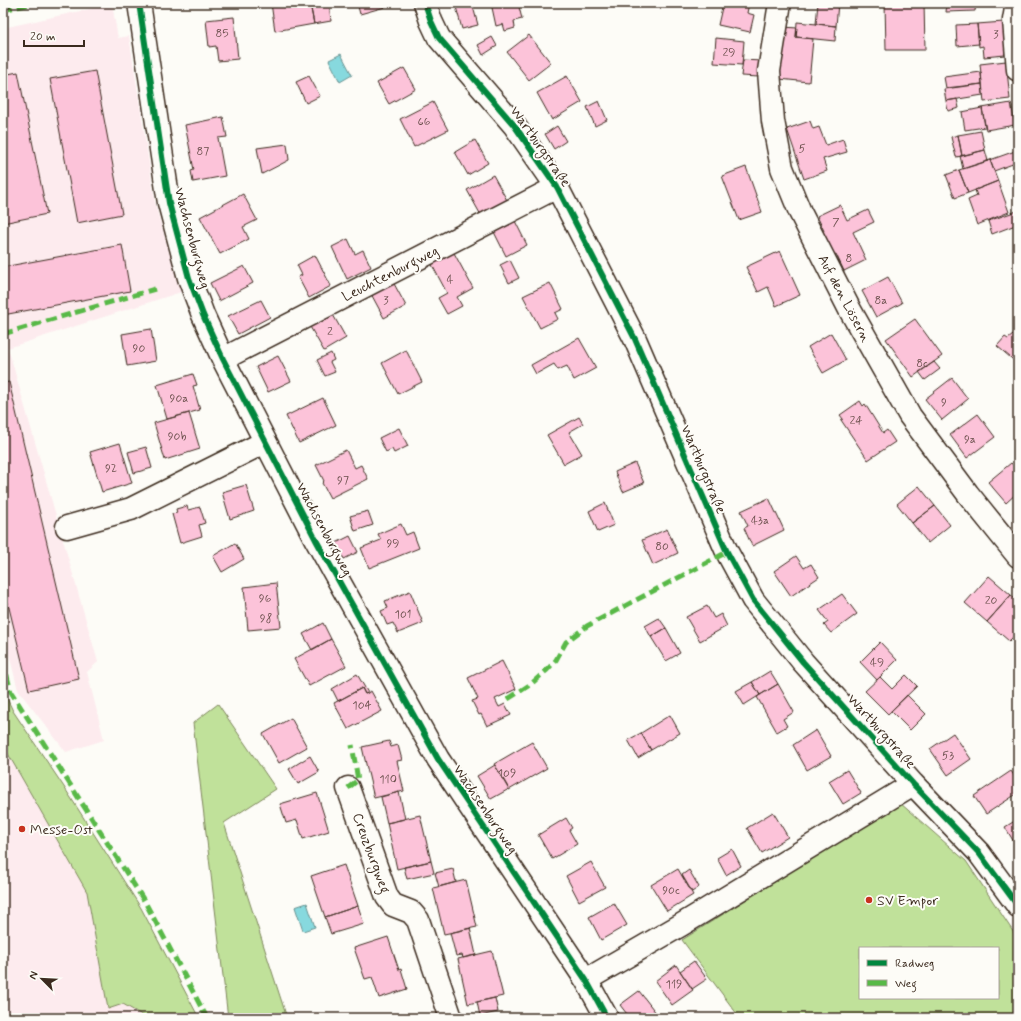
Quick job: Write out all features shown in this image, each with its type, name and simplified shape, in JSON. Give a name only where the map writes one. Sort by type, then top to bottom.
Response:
[{"type":"street","name":"Wachsenburgweg","points":[[139,3],[169,203],[188,278],[223,359],[316,540],[438,759],[586,980],[608,1018]]},
{"type":"street","name":"Wartburgstraße","points":[[425,3],[439,38],[514,125],[557,187],[635,339],[727,552],[753,600],[803,662],[913,784],[979,853],[1018,906]]},
{"type":"street","name":"Auf den Lösern","points":[[780,3],[769,71],[773,121],[782,168],[800,212],[850,310],[910,416],[968,494],[1018,556]]},
{"type":"street","points":[[1017,3],[1014,20],[1018,70]]},
{"type":"street","name":"Leuchtenburgweg","points":[[223,359],[557,187]]},
{"type":"street","points":[[67,527],[131,509],[265,442]]},
{"type":"street","name":"Wartburgstraße","points":[[586,980],[681,925],[913,784]]},
{"type":"street","name":"Creuzburgweg","points":[[348,788],[387,896],[393,905],[411,912],[418,920],[451,1018]]},
{"type":"shaded area","points":[[112,4],[118,38],[129,36],[156,207],[181,292],[8,348],[98,662],[87,672],[104,740],[66,752],[18,690],[3,630],[3,28]]},
{"type":"shaded area","name":"Messe-Ost","points":[[3,745],[87,892],[108,1008],[123,1004],[147,1018],[3,1018]]},
{"type":"green space","points":[[3,690],[13,711],[64,787],[141,908],[199,1018],[147,1018],[123,1004],[108,1009],[87,892],[3,745]]},
{"type":"green space","points":[[218,704],[276,789],[224,823],[287,1018],[228,1018],[193,723]]},
{"type":"green space","name":"SV Empor","points":[[900,803],[966,861],[1018,939],[1018,1018],[740,1018],[682,940]]},
{"type":"water","points":[[341,54],[352,75],[340,82],[329,60]]},
{"type":"water","points":[[307,903],[315,927],[303,931],[295,907]]},
{"type":"building","points":[[271,3],[310,3],[314,24],[275,31]]},
{"type":"building","points":[[329,3],[331,21],[314,24],[310,4]]},
{"type":"building","points":[[357,3],[384,3],[385,7],[360,14]]},
{"type":"building","points":[[455,3],[472,3],[478,25],[462,29]]},
{"type":"building","points":[[491,3],[518,3],[522,19],[514,21],[515,28],[505,31],[503,24],[496,26]]},
{"type":"building","points":[[723,3],[749,3],[747,13],[754,15],[750,32],[718,25]]},
{"type":"building","points":[[818,3],[838,3],[836,26],[816,24]]},
{"type":"building","points":[[885,3],[924,3],[925,50],[886,50]]},
{"type":"building","points":[[947,3],[976,3],[975,11],[946,12]]},
{"type":"building","points":[[234,17],[238,59],[218,61],[216,46],[209,47],[206,20]]},
{"type":"building","points":[[797,22],[836,26],[835,41],[796,37]]},
{"type":"building","points":[[1004,22],[1005,55],[984,57],[983,46],[979,47],[977,24]]},
{"type":"building","points":[[977,24],[979,44],[957,46],[956,25]]},
{"type":"building","points":[[784,27],[797,28],[796,37],[813,39],[809,82],[779,79]]},
{"type":"building","points":[[529,35],[551,63],[529,80],[507,52]]},
{"type":"building","points":[[492,37],[497,46],[483,55],[478,45]]},
{"type":"building","points":[[716,38],[744,41],[742,65],[714,63]]},
{"type":"building","points":[[743,60],[761,61],[759,77],[741,76]]},
{"type":"building","points":[[1006,61],[1010,99],[984,102],[980,64]]},
{"type":"building","points":[[404,68],[416,89],[389,104],[377,83]]},
{"type":"building","points":[[95,71],[122,214],[77,223],[50,79]]},
{"type":"building","points":[[18,72],[47,214],[3,223],[3,75]]},
{"type":"building","points":[[981,72],[982,84],[946,88],[944,77]]},
{"type":"building","points":[[309,76],[320,96],[306,103],[296,82]]},
{"type":"building","points":[[567,76],[582,102],[552,120],[537,93]]},
{"type":"building","points":[[982,84],[983,95],[946,101],[944,89]]},
{"type":"building","points":[[957,99],[959,108],[948,111],[946,101]]},
{"type":"building","points":[[599,101],[607,120],[595,126],[587,107]]},
{"type":"building","points":[[433,102],[448,130],[414,147],[400,119]]},
{"type":"building","points":[[1011,103],[1015,125],[986,130],[982,108]]},
{"type":"building","points":[[982,108],[985,127],[965,130],[962,112]]},
{"type":"building","points":[[223,117],[227,137],[218,138],[225,176],[193,182],[191,171],[194,170],[185,125]]},
{"type":"building","points":[[810,121],[813,129],[819,127],[826,145],[843,139],[847,152],[823,159],[827,171],[804,179],[787,129]]},
{"type":"building","points":[[557,126],[566,141],[554,149],[545,134]]},
{"type":"building","points":[[981,131],[985,150],[962,156],[958,135]]},
{"type":"building","points":[[958,135],[962,156],[956,157],[951,137]]},
{"type":"building","points":[[475,140],[488,163],[468,175],[455,152]]},
{"type":"building","points":[[287,144],[289,160],[262,174],[257,148]]},
{"type":"building","points":[[985,150],[988,161],[963,169],[960,156]]},
{"type":"building","points":[[1018,150],[1018,162],[994,171],[990,160]]},
{"type":"building","points":[[990,160],[998,181],[968,193],[959,170]]},
{"type":"building","points":[[746,167],[762,212],[739,220],[722,176]]},
{"type":"building","points":[[959,170],[968,193],[955,198],[946,175]]},
{"type":"building","points":[[493,175],[508,202],[482,217],[467,190]]},
{"type":"building","points":[[998,181],[1009,212],[977,225],[968,200],[977,196],[975,190]]},
{"type":"building","points":[[243,194],[257,220],[243,227],[249,239],[220,254],[200,217]]},
{"type":"building","points":[[840,205],[847,220],[868,210],[874,222],[853,232],[866,260],[844,271],[836,254],[834,255],[817,216]]},
{"type":"building","points":[[1017,211],[1018,224],[992,234],[988,221]]},
{"type":"building","points":[[513,217],[527,245],[506,256],[492,228]]},
{"type":"building","points":[[348,239],[355,254],[363,250],[371,267],[347,279],[332,247]]},
{"type":"building","points":[[122,245],[130,291],[3,315],[3,267]]},
{"type":"building","points":[[453,251],[473,288],[457,297],[462,306],[447,314],[438,298],[447,293],[431,263]]},
{"type":"building","points":[[780,251],[800,295],[776,306],[768,287],[758,292],[746,267]]},
{"type":"building","points":[[315,255],[331,286],[309,298],[298,277],[302,275],[297,265]]},
{"type":"building","points":[[510,260],[519,278],[509,283],[500,265]]},
{"type":"building","points":[[244,266],[253,283],[219,301],[210,283]]},
{"type":"building","points":[[888,277],[902,303],[876,317],[862,291]]},
{"type":"building","points":[[392,280],[406,306],[384,318],[370,292]]},
{"type":"building","points":[[550,283],[563,309],[555,313],[558,319],[540,328],[523,296]]},
{"type":"building","points":[[261,300],[270,317],[238,334],[228,316]]},
{"type":"building","points":[[332,313],[346,338],[324,351],[309,325]]},
{"type":"building","points":[[915,319],[942,356],[913,377],[886,339]]},
{"type":"building","points":[[151,329],[156,361],[127,366],[122,334]]},
{"type":"building","points":[[1018,331],[1018,364],[997,346],[1005,337],[1008,339]]},
{"type":"building","points":[[831,333],[846,360],[823,373],[808,347]]},
{"type":"building","points":[[579,338],[596,368],[574,380],[567,366],[558,370],[554,364],[536,374],[531,365]]},
{"type":"building","points":[[406,350],[422,382],[398,394],[382,363]]},
{"type":"building","points":[[331,353],[334,360],[330,362],[335,372],[325,376],[317,360]]},
{"type":"building","points":[[278,356],[291,381],[268,392],[256,367]]},
{"type":"building","points":[[934,362],[940,369],[925,380],[919,372]]},
{"type":"building","points":[[193,374],[197,385],[193,386],[200,410],[167,419],[157,385]]},
{"type":"building","points":[[952,378],[968,399],[942,420],[925,399]]},
{"type":"building","points":[[9,382],[79,679],[29,690],[3,583],[3,383]]},
{"type":"building","points":[[323,398],[336,425],[299,443],[286,416]]},
{"type":"building","points":[[860,401],[863,406],[865,404],[883,433],[887,430],[895,442],[868,460],[841,420],[843,419],[840,415]]},
{"type":"building","points":[[189,413],[200,449],[165,460],[154,423]]},
{"type":"building","points":[[978,414],[995,437],[967,458],[950,435]]},
{"type":"building","points":[[579,417],[583,424],[569,432],[582,454],[564,464],[547,435]]},
{"type":"building","points":[[399,428],[408,446],[394,453],[392,449],[386,452],[379,438]]},
{"type":"building","points":[[120,443],[132,483],[102,492],[90,452]]},
{"type":"building","points":[[146,447],[152,468],[134,473],[128,452]]},
{"type":"building","points":[[346,450],[355,468],[361,465],[368,479],[330,498],[322,483],[324,481],[316,465]]},
{"type":"building","points":[[635,463],[644,483],[623,492],[615,472]]},
{"type":"building","points":[[1011,463],[1018,470],[1018,492],[1006,503],[988,482]]},
{"type":"building","points":[[246,485],[254,511],[230,519],[222,492]]},
{"type":"building","points":[[919,486],[935,506],[912,523],[897,504]]},
{"type":"building","points":[[769,498],[784,530],[752,546],[744,528],[748,526],[741,511]]},
{"type":"building","points":[[605,503],[614,525],[598,532],[589,511]]},
{"type":"building","points":[[187,506],[188,510],[200,507],[205,523],[199,525],[202,536],[180,543],[172,514],[177,513],[176,509]]},
{"type":"building","points":[[935,506],[950,525],[928,543],[912,523]]},
{"type":"building","points":[[368,511],[373,525],[355,531],[350,516]]},
{"type":"building","points":[[401,524],[406,535],[413,532],[419,548],[369,568],[361,548],[381,540],[378,534]]},
{"type":"building","points":[[667,529],[678,553],[653,565],[642,540]]},
{"type":"building","points":[[350,536],[358,552],[344,559],[336,543]]},
{"type":"building","points":[[235,543],[244,559],[222,572],[213,556]]},
{"type":"building","points":[[796,556],[804,568],[811,564],[819,577],[791,596],[774,571]]},
{"type":"building","points":[[989,576],[1011,595],[987,622],[965,603]]},
{"type":"building","points":[[276,583],[281,627],[248,630],[244,587]]},
{"type":"building","points":[[410,591],[423,623],[398,633],[393,623],[387,625],[381,611],[388,608],[385,601]]},
{"type":"building","points":[[842,594],[857,614],[831,633],[824,625],[828,622],[819,610]]},
{"type":"building","points":[[1011,595],[1018,601],[1018,632],[1009,641],[987,622]]},
{"type":"building","points":[[707,606],[714,618],[721,614],[727,626],[700,641],[686,617]]},
{"type":"building","points":[[659,618],[666,628],[651,637],[645,626]]},
{"type":"building","points":[[323,623],[331,639],[312,650],[303,634]]},
{"type":"building","points":[[666,628],[680,653],[666,661],[651,637]]},
{"type":"building","points":[[331,639],[346,666],[309,686],[294,659]]},
{"type":"building","points":[[880,642],[897,660],[877,680],[860,662]]},
{"type":"building","points":[[502,661],[516,689],[495,699],[499,707],[505,704],[511,715],[487,726],[481,714],[479,715],[472,701],[478,699],[468,678]]},
{"type":"building","points":[[770,671],[778,684],[760,695],[752,682]]},
{"type":"building","points":[[357,674],[368,693],[365,694],[362,688],[338,701],[332,689]]},
{"type":"building","points":[[906,675],[917,686],[888,714],[865,691],[880,677],[892,689]]},
{"type":"building","points":[[752,682],[760,695],[744,705],[736,691]]},
{"type":"building","points":[[778,684],[794,712],[783,719],[787,726],[777,732],[757,697]]},
{"type":"building","points":[[362,688],[365,694],[371,691],[382,711],[348,729],[334,703]]},
{"type":"building","points":[[907,695],[926,714],[910,730],[891,711]]},
{"type":"building","points":[[670,715],[680,733],[651,750],[641,733]]},
{"type":"building","points":[[291,718],[307,747],[279,763],[263,734]]},
{"type":"building","points":[[816,730],[831,756],[807,770],[793,745]]},
{"type":"building","points":[[641,733],[651,750],[638,758],[628,740]]},
{"type":"building","points":[[953,733],[971,759],[948,775],[930,749]]},
{"type":"building","points":[[389,741],[391,747],[398,745],[402,760],[397,761],[404,791],[374,798],[362,747]]},
{"type":"building","points":[[532,742],[547,768],[509,790],[494,764]]},
{"type":"building","points":[[310,756],[319,772],[298,784],[289,769]]},
{"type":"building","points":[[495,765],[509,789],[491,799],[477,776]]},
{"type":"building","points":[[847,770],[861,793],[843,804],[829,781]]},
{"type":"building","points":[[1011,771],[1018,781],[1018,793],[986,814],[974,796]]},
{"type":"building","points":[[399,792],[405,819],[387,823],[381,797]]},
{"type":"building","points":[[317,793],[329,831],[303,839],[297,820],[286,823],[280,804]]},
{"type":"building","points":[[773,812],[788,837],[762,853],[747,828]]},
{"type":"building","points":[[420,815],[431,861],[397,869],[387,823]]},
{"type":"building","points":[[566,818],[572,828],[569,830],[577,844],[552,859],[538,835]]},
{"type":"building","points":[[1018,819],[1018,847],[1017,847],[1005,827]]},
{"type":"building","points":[[732,849],[741,866],[726,875],[717,858]]},
{"type":"building","points":[[431,861],[434,873],[407,879],[404,867]]},
{"type":"building","points":[[591,862],[605,887],[579,901],[566,876]]},
{"type":"building","points":[[344,865],[358,906],[325,917],[311,876]]},
{"type":"building","points":[[453,869],[456,882],[439,887],[435,873]]},
{"type":"building","points":[[678,869],[693,895],[667,911],[651,885]]},
{"type":"building","points":[[689,870],[699,887],[692,892],[682,875]]},
{"type":"building","points":[[466,880],[477,927],[444,934],[433,888]]},
{"type":"building","points":[[614,903],[627,925],[601,940],[589,917]]},
{"type":"building","points":[[358,906],[364,924],[331,934],[325,917]]},
{"type":"building","points":[[470,928],[476,955],[463,958],[462,955],[456,956],[450,933]]},
{"type":"building","points":[[388,937],[399,970],[401,969],[407,989],[379,998],[372,977],[365,979],[354,948]]},
{"type":"building","points":[[492,951],[503,996],[468,1004],[458,959]]},
{"type":"building","points":[[694,961],[707,979],[692,989],[680,971]]},
{"type":"building","points":[[676,965],[693,990],[672,1005],[655,981]]},
{"type":"building","points":[[639,991],[660,1018],[630,1018],[620,1005]]},
{"type":"building","points":[[495,998],[498,1012],[480,1016],[477,1002]]},
{"type":"marked path","points":[[3,10],[36,3]]},
{"type":"marked path","points":[[3,334],[155,289]]},
{"type":"marked path","points":[[508,699],[531,684],[547,670],[556,660],[566,642],[587,626],[727,552]]},
{"type":"marked path","points":[[3,660],[11,692],[145,902],[207,1018]]},
{"type":"marked path","points":[[348,788],[358,780],[352,745]]},
{"type":"cycle path","points":[[139,3],[169,203],[189,278],[203,315],[223,359],[316,540],[438,759],[586,980],[607,1018]]},
{"type":"cycle path","points":[[425,3],[439,38],[514,125],[557,187],[635,339],[727,552],[753,600],[803,662],[913,784],[979,853],[1018,906]]},
{"type":"place","name":"Messe-Ost","points":[[22,829]]},
{"type":"place","name":"SV Empor","points":[[869,900]]}]
